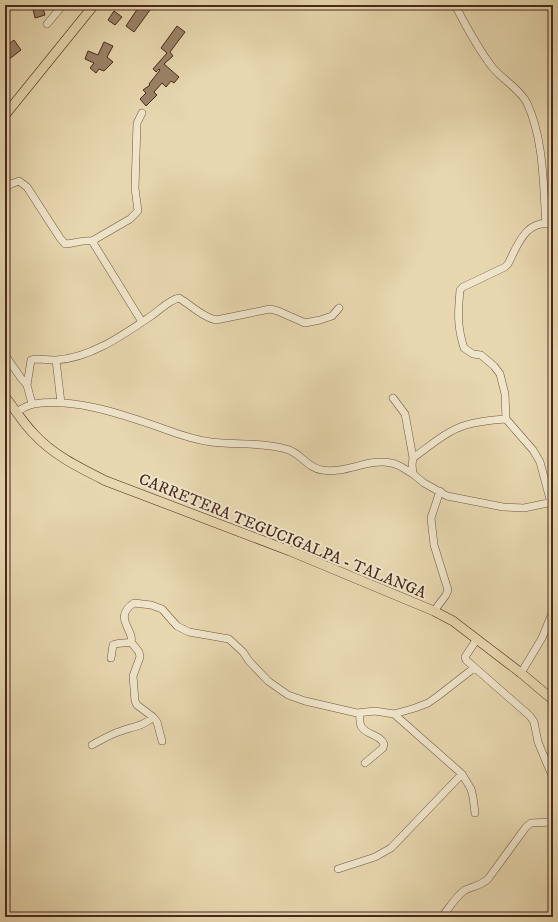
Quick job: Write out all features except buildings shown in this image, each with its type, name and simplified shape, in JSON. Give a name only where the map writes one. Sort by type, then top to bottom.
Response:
[{"type":"main road","points":[[5,115],[94,5]]},
{"type":"main road","name":"CARRETERA TEGUCIGALPA - TALANGA","points":[[5,397],[33,433],[50,449],[79,467],[106,481],[290,551],[453,621],[521,673],[553,700]]},
{"type":"street","points":[[47,24],[63,5]]},
{"type":"street","points":[[17,411],[32,404],[61,403],[87,407],[119,414],[151,424],[180,436],[287,449],[294,452],[310,466],[322,470],[345,469],[382,462],[393,463],[447,496],[503,507],[524,508],[552,502],[540,462],[533,450],[506,419],[505,394],[500,374],[494,366],[481,355],[473,354],[464,348],[459,332],[458,318],[460,290],[463,287],[505,267],[521,238],[527,231],[533,227],[550,224],[539,141],[526,103],[520,94],[492,67],[455,5]]},
{"type":"street","points":[[5,188],[19,182],[28,187],[65,244],[73,244],[90,240],[92,241],[130,219],[138,211],[135,188],[137,123],[142,113]]},
{"type":"street","points":[[92,241],[142,322]]},
{"type":"street","points":[[27,385],[32,360],[56,360],[68,358],[100,348],[142,322],[174,299],[179,298],[190,304],[210,319],[216,320],[270,309],[305,323],[332,316],[339,308]]},
{"type":"street","points":[[5,355],[27,385],[32,404]]},
{"type":"street","points":[[56,360],[61,403]]},
{"type":"street","points":[[393,398],[405,414],[413,458],[413,474]]},
{"type":"street","points":[[413,458],[450,431],[476,422],[506,419]]},
{"type":"street","points":[[434,612],[448,590],[434,545],[431,518],[440,491]]},
{"type":"street","points":[[162,741],[157,722],[138,706],[136,701],[133,676],[140,657],[139,652],[131,642],[132,636],[126,627],[125,619],[125,611],[128,606],[134,603],[151,605],[162,610],[177,626],[189,632],[229,638],[268,681],[288,695],[305,701],[360,713],[375,711],[394,714],[428,703],[474,668]]},
{"type":"street","points":[[521,673],[542,638],[553,611]]},
{"type":"street","points":[[477,639],[465,657],[474,668],[530,716],[534,722],[538,742],[553,778]]},
{"type":"street","points":[[111,658],[113,645],[118,642],[131,642]]},
{"type":"street","points":[[360,713],[360,725],[363,729],[382,740],[384,744],[383,748],[365,764]]},
{"type":"street","points":[[394,714],[462,774],[471,789],[475,813]]},
{"type":"street","points":[[92,745],[120,731],[148,722],[153,718]]},
{"type":"street","points":[[338,869],[375,857],[391,848],[462,774]]},
{"type":"street","points":[[442,917],[460,894],[467,889],[477,887],[488,879],[526,827],[531,823],[553,822]]}]
